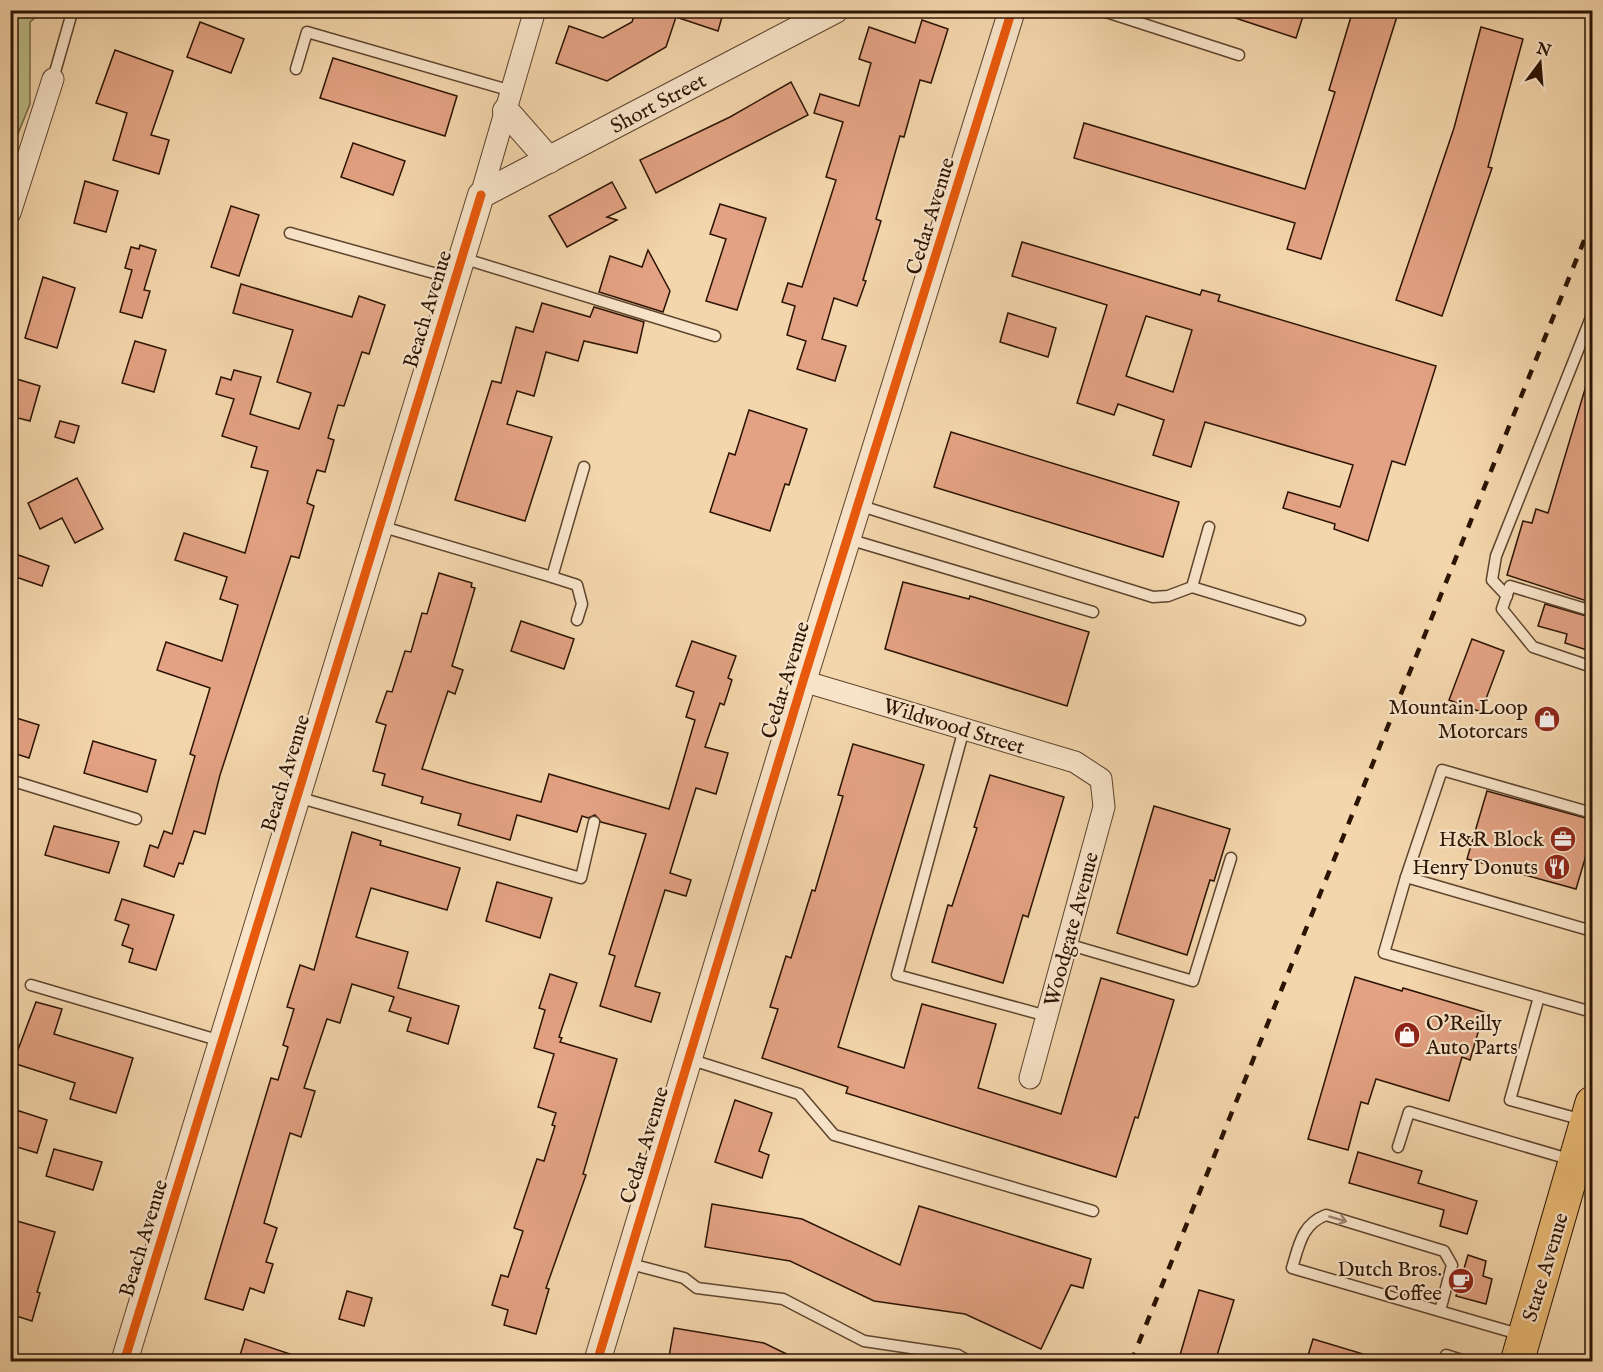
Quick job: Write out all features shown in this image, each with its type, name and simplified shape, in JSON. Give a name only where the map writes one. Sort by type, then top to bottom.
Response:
[{"type":"main road","name":"State Avenue","points":[[1521,1349],[1590,1112]]},
{"type":"street","name":"Beach Avenue","points":[[124,1362],[481,195],[535,10]]},
{"type":"street","name":"Short Street","points":[[481,195],[835,10]]},
{"type":"street","name":"Cedar Avenue","points":[[597,1362],[803,681],[1012,10]]},
{"type":"street","points":[[10,213],[53,79]]},
{"type":"street","points":[[509,101],[549,160]]},
{"type":"street","name":"Wildwood Street","points":[[803,681],[1075,762],[1101,779]]},
{"type":"street","name":"Woodgate Avenue","points":[[1030,1078],[1104,807],[1101,779]]},
{"type":"lane","points":[[1100,10],[1239,55]]},
{"type":"lane","points":[[53,79],[74,12]]},
{"type":"lane","points":[[296,69],[307,32],[509,101]]},
{"type":"lane","points":[[290,233],[458,269],[715,336]]},
{"type":"lane","points":[[1507,596],[1492,580],[1496,556],[1593,315]]},
{"type":"lane","points":[[552,577],[584,467]]},
{"type":"lane","points":[[858,505],[1153,597],[1168,596],[1192,587],[1300,620]]},
{"type":"lane","points":[[379,526],[577,585],[582,603],[577,620]]},
{"type":"lane","points":[[1192,587],[1209,527]]},
{"type":"lane","points":[[848,539],[1093,612]]},
{"type":"lane","points":[[1593,611],[1510,586],[1502,609],[1533,647],[1593,667]]},
{"type":"lane","points":[[964,729],[897,975],[1047,1016]]},
{"type":"lane","points":[[1593,813],[1442,770],[1384,953],[1593,1012]]},
{"type":"lane","points":[[10,780],[136,819]]},
{"type":"lane","points":[[297,797],[581,878],[594,822]]},
{"type":"lane","points":[[1067,944],[1193,981],[1231,858]]},
{"type":"lane","points":[[1406,878],[1593,931]]},
{"type":"lane","points":[[31,985],[222,1041]]},
{"type":"lane","points":[[1539,997],[1510,1100],[1590,1112]]},
{"type":"lane","points":[[689,1059],[799,1094],[834,1135],[1093,1211]]},
{"type":"lane","points":[[1398,1147],[1409,1112],[1576,1161]]},
{"type":"lane","points":[[1440,1311],[1452,1265],[1444,1251],[1435,1246],[1326,1215],[1313,1220],[1302,1234],[1292,1268],[1440,1311],[1521,1349]]},
{"type":"lane","points":[[627,1263],[684,1278],[697,1288],[783,1299],[864,1341],[958,1355],[970,1362]]},
{"type":"lane","points":[[1446,1355],[1468,1362]]},
{"type":"green space","points":[[11,10],[43,11],[30,22],[30,104],[11,151]]},
{"type":"building","points":[[636,10],[724,10],[718,31],[676,17],[666,47],[607,81],[556,63],[569,26],[603,38],[632,22]]},
{"type":"building","points":[[1223,10],[1305,10],[1296,38],[1223,14]]},
{"type":"building","points":[[1353,10],[1399,10],[1321,259],[1287,249],[1295,223],[1074,158],[1084,123],[1305,189],[1335,92],[1329,90]]},
{"type":"building","points":[[922,20],[948,29],[931,83],[920,80],[904,137],[900,136],[876,219],[881,221],[863,280],[866,281],[857,306],[834,298],[822,339],[846,346],[835,381],[797,369],[806,341],[787,335],[795,306],[782,302],[788,283],[802,287],[836,180],[826,177],[843,122],[814,113],[820,94],[859,106],[871,63],[859,59],[869,27],[915,43]]},
{"type":"building","points":[[200,22],[244,39],[231,73],[187,57]]},
{"type":"building","points":[[1481,27],[1523,39],[1488,167],[1492,168],[1442,316],[1396,300],[1454,128]]},
{"type":"building","points":[[115,50],[173,71],[151,135],[169,140],[159,174],[113,160],[127,113],[96,103]]},
{"type":"building","points":[[333,58],[457,96],[445,136],[320,98]]},
{"type":"building","points":[[791,82],[808,115],[656,193],[640,160],[730,117]]},
{"type":"building","points":[[353,143],[405,161],[393,195],[341,177]]},
{"type":"building","points":[[85,181],[118,191],[106,232],[74,223]]},
{"type":"building","points":[[612,182],[626,208],[607,217],[617,220],[567,247],[549,216]]},
{"type":"building","points":[[720,204],[766,218],[737,310],[706,301],[726,239],[710,234]]},
{"type":"building","points":[[231,206],[259,215],[239,276],[211,267]]},
{"type":"building","points":[[1022,242],[1200,295],[1202,290],[1220,295],[1218,301],[1436,366],[1405,465],[1392,461],[1368,541],[1334,529],[1335,524],[1283,508],[1288,492],[1340,507],[1353,465],[1205,422],[1191,467],[1153,455],[1164,420],[1118,404],[1114,415],[1077,403],[1107,305],[1012,276]],"holes":[[[1146,316],[1192,330],[1173,392],[1126,376]]]},
{"type":"building","points":[[140,245],[156,250],[144,290],[150,291],[142,318],[120,312],[132,270],[125,268],[131,247],[139,249]]},
{"type":"building","points":[[648,250],[670,291],[663,312],[599,292],[610,256],[642,267]]},
{"type":"building","points":[[43,277],[75,288],[57,348],[25,338]]},
{"type":"building","points":[[241,284],[352,317],[359,296],[385,305],[369,354],[362,352],[344,406],[338,405],[328,438],[334,440],[325,472],[317,470],[307,503],[314,506],[299,558],[291,556],[220,775],[205,834],[194,831],[183,864],[179,863],[174,877],[144,866],[150,845],[158,848],[164,831],[172,834],[195,756],[190,754],[210,688],[157,670],[166,642],[222,661],[238,605],[220,599],[227,577],[175,560],[184,533],[245,553],[268,471],[251,467],[257,447],[222,436],[234,399],[216,394],[221,377],[231,380],[234,370],[261,377],[250,414],[299,429],[311,393],[277,382],[293,330],[233,313]]},
{"type":"building","points":[[542,303],[590,317],[594,307],[644,322],[637,353],[584,341],[578,361],[546,352],[534,396],[517,391],[507,424],[552,437],[525,521],[455,500],[492,381],[501,383],[516,327],[533,332]]},
{"type":"building","points":[[1008,313],[1056,328],[1048,357],[1000,342]]},
{"type":"building","points":[[135,341],[166,350],[154,392],[122,383]]},
{"type":"building","points":[[10,377],[40,386],[30,421],[10,416]]},
{"type":"building","points":[[1588,379],[1593,380],[1593,603],[1507,575],[1523,521],[1532,523],[1536,509],[1548,513]]},
{"type":"building","points":[[749,410],[807,429],[789,485],[785,484],[770,531],[710,512],[729,453],[735,455]]},
{"type":"building","points":[[60,421],[79,426],[74,443],[55,437]]},
{"type":"building","points":[[951,432],[1179,502],[1163,557],[934,487]]},
{"type":"building","points":[[77,478],[103,529],[75,543],[62,518],[40,529],[28,503]]},
{"type":"building","points":[[10,552],[49,566],[42,586],[10,575]]},
{"type":"building","points":[[439,573],[472,583],[471,587],[475,588],[452,666],[463,670],[455,694],[448,691],[422,769],[470,783],[541,802],[549,774],[669,809],[695,720],[686,717],[694,692],[676,686],[692,641],[736,656],[728,678],[732,680],[724,705],[720,703],[705,747],[728,753],[716,794],[696,788],[670,873],[691,880],[686,896],[665,890],[635,986],[660,993],[651,1022],[600,1006],[615,956],[609,954],[646,834],[601,822],[595,815],[588,818],[582,816],[577,832],[517,815],[510,840],[458,825],[461,814],[421,803],[423,797],[382,785],[385,774],[373,771],[386,725],[376,722],[387,691],[392,692],[405,651],[411,652],[422,613],[427,614]]},
{"type":"building","points":[[903,582],[969,599],[970,596],[1089,632],[1067,706],[885,649]]},
{"type":"building","points":[[1545,604],[1593,618],[1593,652],[1565,643],[1567,634],[1538,626]]},
{"type":"building","points":[[521,621],[574,639],[564,669],[511,651]]},
{"type":"building","points":[[1472,639],[1504,651],[1481,712],[1449,700]]},
{"type":"building","points":[[10,716],[39,725],[29,758],[10,752]]},
{"type":"building","points":[[93,741],[156,760],[147,792],[84,773]]},
{"type":"building","points":[[853,744],[924,765],[838,1047],[904,1068],[922,1004],[996,1024],[978,1088],[1061,1114],[1101,978],[1174,1000],[1138,1118],[1135,1117],[1116,1177],[846,1093],[848,1087],[762,1058],[778,1009],[770,1007],[786,956],[791,958],[812,890],[815,891],[843,796],[838,795]]},
{"type":"building","points":[[990,775],[1064,797],[1028,917],[1023,915],[1003,983],[932,962],[948,905],[952,906],[977,828],[974,827]]},
{"type":"building","points":[[1487,791],[1593,820],[1593,832],[1576,889],[1467,859]]},
{"type":"building","points":[[1154,806],[1230,829],[1214,881],[1210,880],[1187,955],[1117,933]]},
{"type":"building","points":[[54,826],[119,842],[109,873],[45,855]]},
{"type":"building","points":[[352,832],[381,841],[380,845],[460,868],[447,910],[371,888],[356,937],[408,952],[398,988],[459,1006],[448,1044],[407,1031],[411,1018],[389,1011],[394,997],[352,984],[340,1023],[327,1019],[304,1088],[315,1091],[301,1137],[290,1133],[264,1223],[277,1228],[266,1262],[273,1264],[264,1293],[250,1288],[243,1310],[205,1299],[271,1078],[278,1080],[288,1047],[283,1045],[294,1009],[287,1007],[300,965],[314,970]]},
{"type":"building","points":[[497,882],[552,898],[540,938],[486,921]]},
{"type":"building","points":[[122,899],[174,915],[156,970],[129,962],[133,949],[122,945],[129,925],[115,920]]},
{"type":"building","points":[[550,974],[577,983],[559,1037],[562,1038],[560,1042],[617,1059],[583,1174],[586,1175],[546,1288],[549,1289],[536,1334],[504,1325],[508,1310],[492,1305],[501,1275],[508,1277],[523,1231],[514,1228],[537,1159],[544,1161],[555,1126],[552,1125],[556,1113],[538,1107],[554,1054],[534,1048],[545,1010],[539,1008]]},
{"type":"building","name":"O'Reilly Auto Parts","points":[[1355,977],[1402,991],[1403,988],[1484,1012],[1470,1060],[1462,1057],[1449,1101],[1376,1079],[1368,1104],[1361,1102],[1348,1150],[1308,1139]]},
{"type":"building","points":[[36,1002],[62,1009],[54,1034],[133,1058],[116,1113],[70,1099],[75,1083],[13,1063]]},
{"type":"building","points":[[735,1100],[772,1113],[759,1151],[769,1155],[762,1178],[715,1162]]},
{"type":"building","points":[[10,1108],[47,1120],[37,1153],[10,1145]]},
{"type":"building","points":[[54,1149],[102,1162],[93,1190],[46,1176]]},
{"type":"building","points":[[1358,1152],[1422,1171],[1418,1183],[1477,1201],[1467,1234],[1440,1226],[1444,1210],[1349,1183]]},
{"type":"building","points":[[712,1204],[802,1219],[900,1265],[919,1206],[1091,1259],[1083,1288],[1071,1285],[1041,1349],[965,1314],[874,1301],[790,1261],[705,1247]]},
{"type":"building","points":[[10,1219],[55,1232],[37,1292],[40,1293],[32,1321],[10,1314]]},
{"type":"building","points":[[1468,1255],[1486,1261],[1483,1276],[1492,1279],[1486,1304],[1456,1296]]},
{"type":"building","points":[[1199,1290],[1234,1300],[1215,1362],[1178,1362]]},
{"type":"building","points":[[347,1291],[372,1298],[364,1326],[339,1319]]},
{"type":"building","points":[[674,1328],[764,1343],[803,1362],[668,1362]]},
{"type":"building","points":[[245,1339],[302,1358],[302,1362],[238,1362]]},
{"type":"building","points":[[1313,1339],[1373,1357],[1372,1362],[1306,1362]]},
{"type":"railway","points":[[1131,1362],[1592,221]]},
{"type":"cycle path","points":[[597,1362],[803,681],[1012,10]]},
{"type":"cycle path","points":[[124,1362],[481,195]]},
{"type":"place","name":"Mountain Loop Motorcars","points":[[1547,719]]},
{"type":"place","name":"H&R Block","points":[[1563,839]]},
{"type":"place","name":"Henry Donuts","points":[[1557,867]]},
{"type":"place","name":"O'Reilly Auto Parts","points":[[1407,1035]]},
{"type":"place","name":"Dutch Bros. Coffee","points":[[1461,1281]]}]
